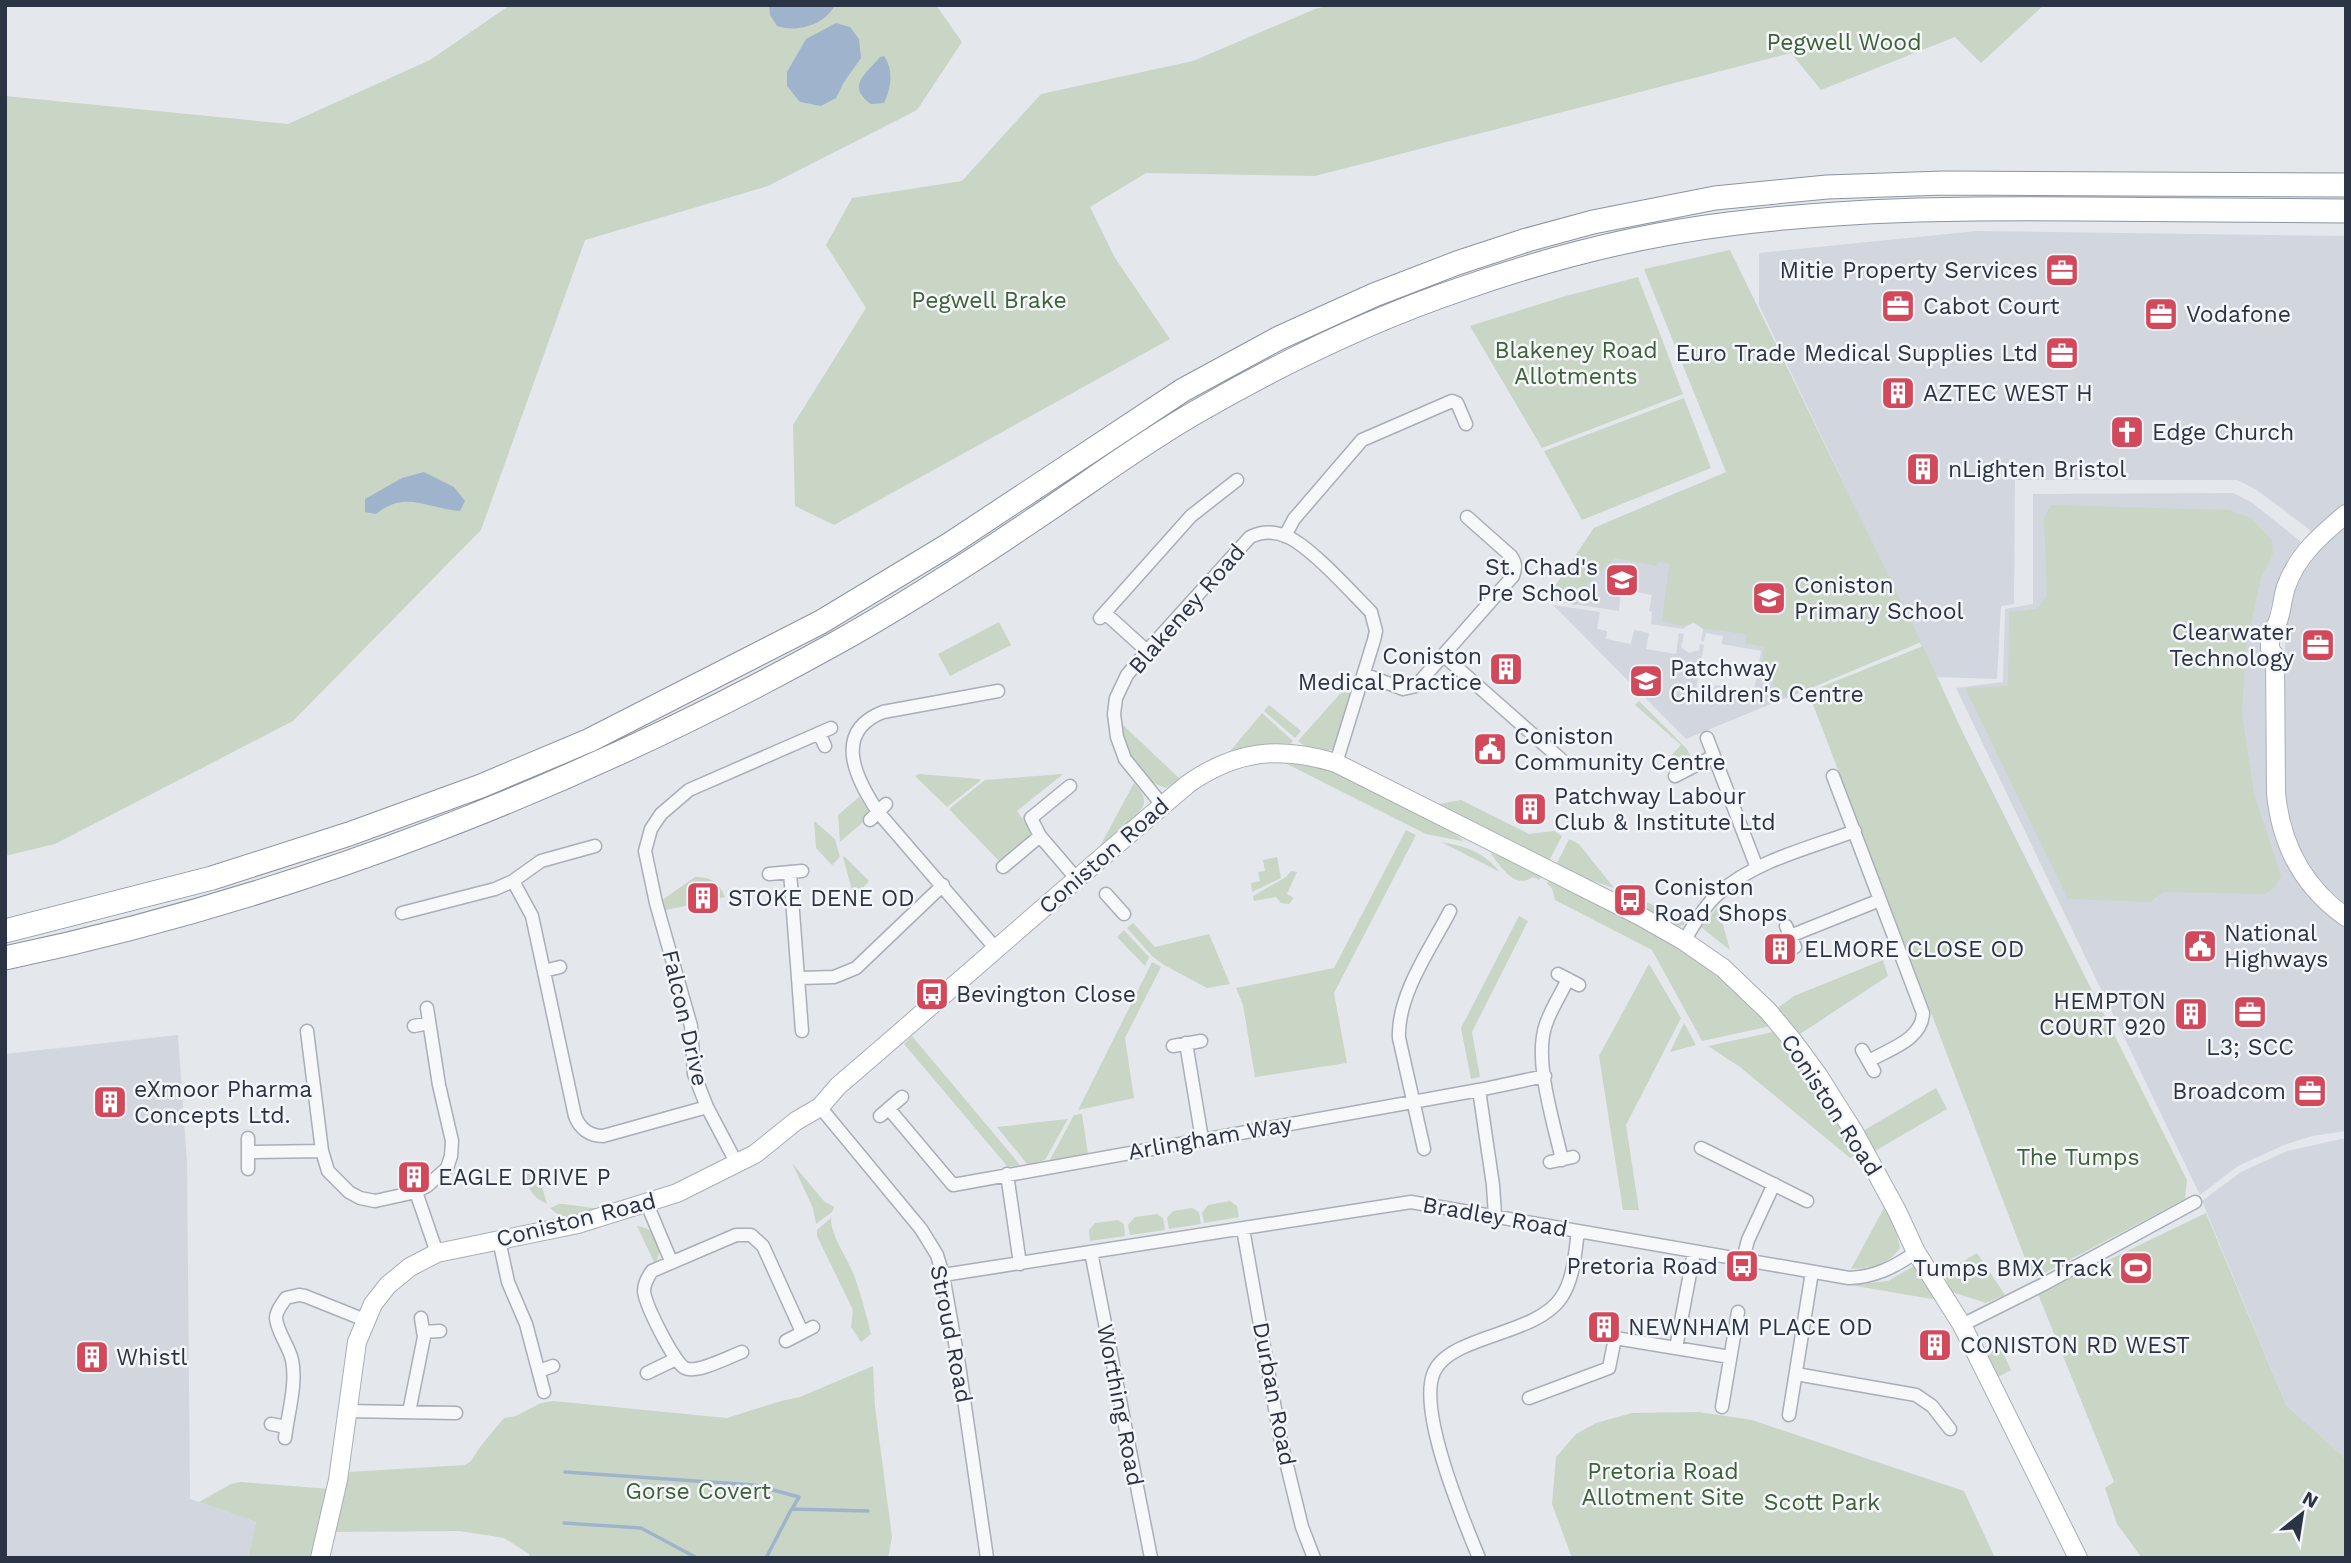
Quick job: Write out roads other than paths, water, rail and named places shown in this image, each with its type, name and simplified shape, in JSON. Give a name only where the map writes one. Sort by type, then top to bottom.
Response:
[{"type":"highway","points":[[5,931],[212,878],[349,834],[481,786],[590,740],[821,622],[950,544],[1183,390],[1279,338],[1374,295],[1527,240],[1593,222],[1715,198],[1827,187],[1944,183],[2346,185]]},
{"type":"highway","points":[[5,958],[218,904],[359,858],[490,809],[601,763],[841,640],[1011,535],[1196,412],[1290,362],[1384,318],[1472,285],[1600,248],[1723,224],[1826,213],[1943,208],[2346,211]]},
{"type":"street","points":[[1336,763],[1376,631],[1371,612],[1295,541],[1285,536],[1294,519],[1366,438],[1452,401],[1457,403],[1466,424]]},
{"type":"street","points":[[1147,651],[1103,615],[1191,516],[1230,481]]},
{"type":"street","points":[[2346,514],[2312,542],[2287,584],[2277,627],[2270,634],[2270,649],[2275,656],[2278,816],[2293,860],[2307,881],[2334,909],[2346,917]]},
{"type":"street","points":[[1364,674],[1403,689],[1419,683],[1513,576],[1516,569],[1511,556],[1467,517]]},
{"type":"street","name":"Blakeney Road","points":[[1163,806],[1125,760],[1117,737],[1114,714],[1121,686],[1147,651],[1250,537],[1269,532],[1285,536]]},
{"type":"street","points":[[1444,656],[1564,762]]},
{"type":"street","points":[[989,688],[870,717],[861,725],[852,752],[853,766],[864,791],[878,812],[997,950]]},
{"type":"street","name":"Falcon Drive","points":[[737,1164],[707,1107],[694,1074],[691,1026],[670,928],[656,903],[645,851],[651,829],[661,814],[689,790],[825,730],[825,746]]},
{"type":"street","points":[[1707,738],[1757,868]]},
{"type":"street","name":"Coniston Road","points":[[320,1558],[338,1480],[357,1342],[373,1304],[388,1285],[411,1267],[437,1253],[578,1224],[647,1204],[677,1193],[737,1164],[820,1107],[838,1086],[997,950],[1076,878],[1203,774],[1250,755],[1287,752],[1306,754],[1336,763],[1609,900],[1684,941],[1738,981],[1793,1041],[1854,1132],[1916,1252],[1962,1325],[2078,1558]]},
{"type":"street","points":[[1675,776],[1714,756]]},
{"type":"street","points":[[1833,776],[1923,1013],[1923,1023],[1918,1033],[1868,1061]]},
{"type":"street","points":[[1070,786],[1031,818],[1040,836],[1076,878]]},
{"type":"street","points":[[1684,941],[1717,895],[1737,879],[1757,868],[1855,831]]},
{"type":"street","points":[[1003,867],[1040,836]]},
{"type":"street","points":[[411,915],[495,889],[513,881],[541,861],[594,846]]},
{"type":"street","points":[[769,874],[796,872],[802,1025],[816,1018]]},
{"type":"street","name":"Falcon Drive","points":[[513,881],[531,916],[575,1116],[582,1128],[591,1134],[603,1136],[707,1107]]},
{"type":"street","points":[[800,978],[834,977],[856,968],[943,885]]},
{"type":"street","points":[[1106,894],[1124,914]]},
{"type":"street","points":[[1791,936],[1880,900]]},
{"type":"street","points":[[1424,1149],[1399,1038],[1401,1012],[1450,911]]},
{"type":"street","points":[[544,971],[560,967]]},
{"type":"street","points":[[1562,1160],[1545,1076],[1542,1046],[1546,1024],[1569,979]]},
{"type":"street","points":[[307,1031],[322,1152],[328,1171],[349,1192],[375,1201],[416,1192],[437,1179],[447,1168],[452,1141],[439,1084],[428,1007]]},
{"type":"street","points":[[414,1026],[429,1023]]},
{"type":"street","points":[[1200,1041],[1180,1045],[1202,1139]]},
{"type":"street","points":[[295,1058],[310,1056]]},
{"type":"street","name":"Arlingham Way","points":[[902,1097],[884,1113],[953,1185],[1545,1076]]},
{"type":"street","points":[[1479,1090],[1495,1215]]},
{"type":"street","name":"Stroud Road","points":[[820,1107],[922,1228],[937,1255],[959,1364],[987,1558]]},
{"type":"street","points":[[248,1138],[248,1169]]},
{"type":"street","points":[[1701,1148],[1806,1201]]},
{"type":"street","points":[[248,1152],[322,1152]]},
{"type":"street","points":[[1007,1174],[1020,1264]]},
{"type":"street","points":[[1743,1259],[1748,1240],[1774,1184]]},
{"type":"street","points":[[416,1192],[437,1253]]},
{"type":"street","name":"Bradley Road","points":[[943,1275],[1410,1202],[1812,1272],[1861,1277],[1896,1266],[1916,1252]]},
{"type":"street","points":[[1962,1325],[2195,1202]]},
{"type":"street","points":[[647,1204],[671,1261]]},
{"type":"street","name":"Durban Road","points":[[1243,1228],[1280,1437],[1303,1527],[1314,1558]]},
{"type":"street","points":[[1479,1558],[1435,1429],[1430,1407],[1430,1386],[1434,1371],[1444,1359],[1456,1351],[1527,1323],[1553,1307],[1561,1298],[1571,1276],[1578,1231]]},
{"type":"street","points":[[742,1352],[695,1371],[683,1368],[647,1301],[644,1289],[646,1279],[652,1271],[736,1235],[751,1235],[763,1245],[808,1330],[786,1341]]},
{"type":"street","points":[[499,1240],[508,1282],[526,1324],[544,1392]]},
{"type":"street","name":"Worthing Road","points":[[1091,1252],[1151,1558]]},
{"type":"street","points":[[1676,1348],[1694,1252]]},
{"type":"street","points":[[1789,1415],[1812,1272]]},
{"type":"street","points":[[279,1286],[286,1298]]},
{"type":"street","points":[[286,1298],[306,1296],[365,1320]]},
{"type":"street","points":[[271,1424],[286,1432],[294,1373],[291,1357],[276,1318],[286,1298]]},
{"type":"street","points":[[1722,1408],[1738,1311]]},
{"type":"street","points":[[409,1412],[424,1332],[421,1318]]},
{"type":"street","points":[[424,1332],[440,1331]]},
{"type":"street","points":[[1529,1398],[1609,1368],[1615,1338],[1730,1357]]},
{"type":"street","points":[[647,1373],[676,1359]]},
{"type":"street","points":[[539,1371],[553,1366]]},
{"type":"street","points":[[1796,1374],[1916,1395],[1932,1406],[1950,1429]]},
{"type":"street","points":[[346,1411],[456,1413]]},
{"type":"water","points":[[769,5],[835,5],[825,18],[810,26],[785,28],[777,26],[770,15]]},
{"type":"water","points":[[836,23],[850,27],[859,39],[861,58],[836,98],[821,106],[800,102],[787,86],[787,72],[806,39]]},
{"type":"water","points":[[884,56],[890,73],[888,92],[884,103],[871,104],[860,92],[860,80],[880,57]]},
{"type":"water","points":[[424,472],[454,487],[465,501],[460,511],[406,502],[387,507],[376,514],[365,512],[365,499],[402,478]]},
{"type":"waterway","points":[[565,1472],[754,1485],[799,1497],[792,1509],[868,1511]]},
{"type":"waterway","points":[[766,1558],[791,1510]]},
{"type":"waterway","points":[[564,1523],[641,1528],[697,1558]]},
{"type":"place","name":"Mitie Property Services","points":[[2062,270]]},
{"type":"place","name":"Cabot Court","points":[[1898,306]]},
{"type":"place","name":"Vodafone","points":[[2161,314]]},
{"type":"place","name":"Euro Trade Medical Supplies Ltd","points":[[2062,353]]},
{"type":"place","name":"AZTEC WEST H","points":[[1898,393]]},
{"type":"place","name":"Edge Church","points":[[2127,432]]},
{"type":"place","name":"nLighten Bristol","points":[[1923,469]]},
{"type":"place","name":"St. Chad's Pre School","points":[[1622,580]]},
{"type":"place","name":"Coniston Primary School","points":[[1769,598]]},
{"type":"place","name":"Clearwater Technology","points":[[2318,645]]},
{"type":"place","name":"Coniston Medical Practice","points":[[1506,669]]},
{"type":"place","name":"Patchway Children's Centre","points":[[1646,681]]},
{"type":"place","name":"Coniston Community Centre","points":[[1490,749]]},
{"type":"place","name":"Patchway Labour Club & Institute Ltd","points":[[1530,809]]},
{"type":"place","name":"STOKE DENE OD","points":[[703,898]]},
{"type":"place","name":"Coniston Road Shops","points":[[1630,900]]},
{"type":"place","name":"National Highways","points":[[2200,946]]},
{"type":"place","name":"ELMORE CLOSE OD","points":[[1780,949]]},
{"type":"place","name":"Bevington Close","points":[[932,994]]},
{"type":"place","name":"L3; SCC","points":[[2250,1012]]},
{"type":"place","name":"HEMPTON COURT 920","points":[[2191,1014]]},
{"type":"place","name":"Broadcom","points":[[2310,1091]]},
{"type":"place","name":"eXmoor Pharma Concepts Ltd.","points":[[110,1102]]},
{"type":"place","name":"EAGLE DRIVE P","points":[[414,1177]]},
{"type":"place","name":"Pretoria Road","points":[[1742,1266]]},
{"type":"place","name":"Tumps BMX Track","points":[[2136,1268]]},
{"type":"place","name":"NEWNHAM PLACE OD","points":[[1604,1327]]},
{"type":"place","name":"CONISTON RD WEST","points":[[1935,1345]]},
{"type":"place","name":"Whistl","points":[[92,1357]]},
{"type":"park label","name":"Pegwell Wood","points":[[1844,42]]},
{"type":"park label","name":"Pegwell Brake","points":[[989,300]]},
{"type":"park label","name":"Blakeney Road Allotments","points":[[1576,363]]},
{"type":"park label","name":"The Tumps","points":[[2078,1157]]},
{"type":"park label","name":"Pretoria Road Allotment Site","points":[[1663,1484]]},
{"type":"park label","name":"Gorse Covert","points":[[698,1491]]},
{"type":"park label","name":"Scott Park","points":[[1822,1502]]}]
